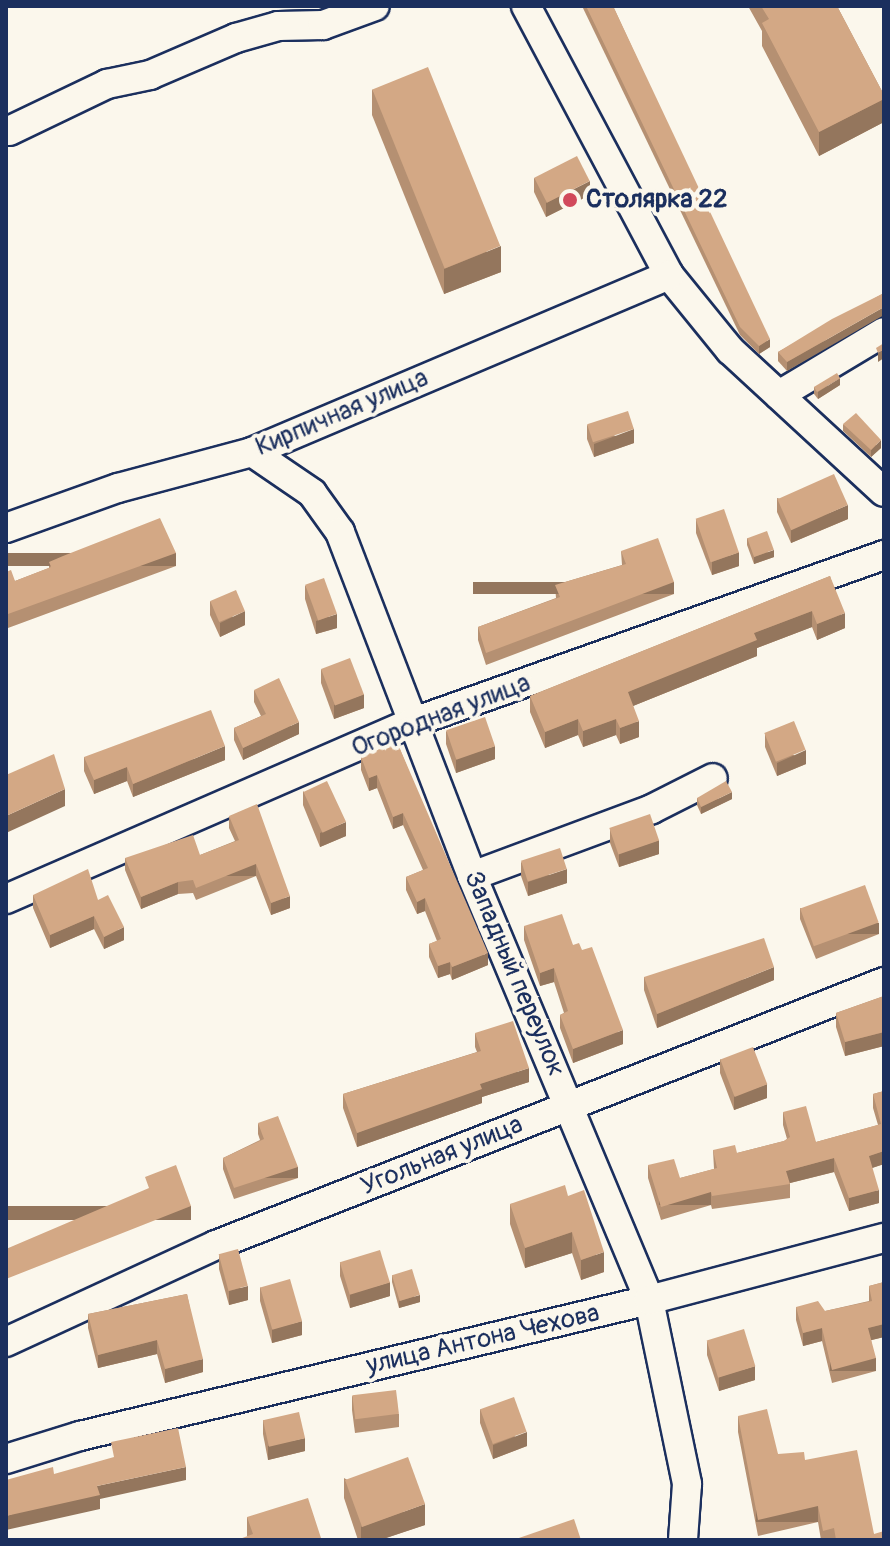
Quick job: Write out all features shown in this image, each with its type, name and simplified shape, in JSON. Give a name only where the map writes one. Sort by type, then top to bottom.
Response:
[{"type":"street","points":[[9,131],[107,84],[150,75],[248,34],[278,26],[323,25],[375,6]]},
{"type":"street","points":[[526,6],[669,275],[730,350],[884,492]]},
{"type":"street","name":"Кирпичная улица","points":[[6,528],[118,488],[252,452],[669,275]]},
{"type":"street","points":[[779,395],[884,332]]},
{"type":"street","name":"Западный переулок","points":[[252,452],[293,475],[328,511],[472,876],[571,1105],[649,1300],[687,1484],[683,1540]]},
{"type":"street","name":"Огородная улица","points":[[6,899],[411,723],[884,555]]},
{"type":"street","points":[[472,876],[652,809],[713,778]]},
{"type":"street","name":"Угольная улица","points":[[6,1342],[216,1245],[884,982]]},
{"type":"street","name":"улица Антона Чехова","points":[[6,1459],[80,1436],[649,1300],[884,1238]]},
{"type":"building","points":[[586,6],[613,6],[770,339],[759,346],[740,327]]},
{"type":"building","points":[[761,6],[837,6],[884,99],[819,132],[762,23],[769,19]]},
{"type":"building","points":[[428,67],[500,246],[445,268],[372,89]]},
{"type":"building","points":[[577,156],[590,181],[547,203],[534,178]]},
{"type":"building","points":[[884,293],[884,307],[787,362],[778,352],[832,319]]},
{"type":"building","points":[[884,343],[884,350],[878,353],[876,348]]},
{"type":"building","points":[[837,373],[840,378],[817,392],[814,387]]},
{"type":"building","points":[[628,411],[634,429],[593,442],[587,424]]},
{"type":"building","points":[[856,413],[881,440],[871,450],[843,424]]},
{"type":"building","points":[[834,474],[848,505],[791,530],[777,499]]},
{"type":"building","points":[[724,509],[739,552],[711,562],[696,519]]},
{"type":"building","points":[[160,518],[176,553],[8,614],[6,572],[11,570],[15,581],[51,567],[49,562]]},
{"type":"building","points":[[767,531],[774,550],[754,557],[747,538]]},
{"type":"building","points":[[658,538],[674,582],[486,653],[478,627],[560,597],[555,585],[626,564],[621,551]]},
{"type":"building","points":[[830,576],[845,613],[817,624],[812,611],[754,633],[757,640],[628,692],[639,721],[620,728],[616,719],[583,731],[578,719],[545,732],[530,696]]},
{"type":"building","points":[[324,578],[337,614],[318,621],[305,585]]},
{"type":"building","points":[[236,590],[245,611],[219,622],[210,601]]},
{"type":"building","points":[[350,658],[364,694],[335,706],[321,669]]},
{"type":"building","points":[[279,678],[299,722],[243,748],[234,728],[266,714],[254,690]]},
{"type":"building","points":[[211,710],[225,746],[133,784],[127,767],[94,780],[84,757]]},
{"type":"building","points":[[485,717],[495,746],[456,760],[446,730]]},
{"type":"building","points":[[794,721],[806,750],[776,762],[764,733]]},
{"type":"building","points":[[397,742],[488,953],[452,967],[450,962],[438,966],[429,944],[441,939],[425,898],[417,902],[406,877],[428,868],[403,813],[393,817],[377,775],[369,778],[361,757]]},
{"type":"building","points":[[54,754],[65,789],[6,816],[6,775]]},
{"type":"building","points":[[327,781],[346,822],[322,833],[303,792]]},
{"type":"building","points":[[726,781],[732,792],[701,807],[697,798]]},
{"type":"building","points":[[257,804],[290,896],[271,903],[256,864],[196,888],[193,880],[178,882],[141,897],[125,858],[193,835],[200,855],[239,840],[229,816]]},
{"type":"building","points":[[650,814],[659,840],[618,854],[609,828]]},
{"type":"building","points":[[560,848],[567,869],[528,882],[521,861]]},
{"type":"building","points":[[88,869],[98,900],[108,895],[124,927],[104,937],[94,916],[50,935],[33,895]]},
{"type":"building","points":[[865,885],[879,923],[814,946],[800,909]]},
{"type":"building","points":[[562,914],[573,945],[579,943],[582,950],[592,947],[623,1030],[573,1049],[560,1015],[568,1011],[554,968],[540,973],[524,926]]},
{"type":"building","points":[[764,938],[774,967],[657,1014],[644,977]]},
{"type":"building","points":[[884,996],[884,1032],[845,1042],[836,1013]]},
{"type":"building","points":[[513,1021],[529,1068],[480,1084],[482,1089],[357,1133],[343,1094],[481,1051],[475,1033]]},
{"type":"building","points":[[753,1047],[767,1084],[735,1097],[720,1060]]},
{"type":"building","points":[[884,1091],[884,1151],[869,1156],[879,1190],[849,1198],[834,1158],[786,1171],[790,1184],[712,1196],[711,1192],[661,1207],[648,1165],[674,1159],[680,1178],[717,1168],[713,1150],[735,1145],[737,1153],[784,1141],[790,1137],[783,1112],[806,1106],[816,1142],[881,1124],[873,1094]]},
{"type":"building","points":[[278,1116],[298,1167],[234,1188],[223,1158],[264,1139],[258,1123]]},
{"type":"building","points":[[176,1165],[191,1206],[6,1279],[6,1249],[149,1188],[145,1177]]},
{"type":"building","points":[[565,1185],[568,1196],[584,1190],[604,1252],[581,1260],[572,1232],[525,1248],[510,1204]]},
{"type":"building","points":[[238,1249],[248,1286],[229,1291],[219,1254]]},
{"type":"building","points":[[380,1250],[390,1283],[350,1295],[340,1262]]},
{"type":"building","points":[[412,1269],[420,1295],[400,1301],[392,1275]]},
{"type":"building","points":[[290,1279],[302,1321],[272,1330],[260,1288]]},
{"type":"building","points":[[884,1282],[884,1324],[868,1328],[876,1358],[832,1370],[822,1328],[803,1333],[796,1307],[818,1301],[825,1311],[872,1301],[869,1286]]},
{"type":"building","points":[[187,1294],[203,1359],[165,1369],[157,1340],[98,1355],[88,1314]]},
{"type":"building","points":[[744,1329],[755,1366],[718,1378],[707,1340]]},
{"type":"building","points":[[396,1390],[399,1414],[355,1419],[352,1395]]},
{"type":"building","points":[[514,1397],[527,1432],[493,1444],[480,1409]]},
{"type":"building","points":[[767,1409],[778,1454],[804,1452],[805,1460],[857,1450],[874,1534],[884,1531],[884,1540],[836,1540],[834,1528],[823,1531],[818,1506],[758,1520],[738,1416]]},
{"type":"building","points":[[299,1412],[305,1438],[269,1447],[263,1420]]},
{"type":"building","points":[[178,1428],[186,1467],[97,1486],[100,1495],[6,1516],[6,1480],[53,1467],[54,1474],[114,1457],[111,1442]]},
{"type":"building","points":[[408,1457],[425,1504],[362,1527],[345,1480]]},
{"type":"building","points":[[308,1498],[321,1538],[237,1540],[253,1534],[247,1517]]},
{"type":"building","points":[[574,1519],[581,1540],[516,1540],[516,1539]]},
{"type":"place","name":"Столярка 22","points":[[570,200]]}]
